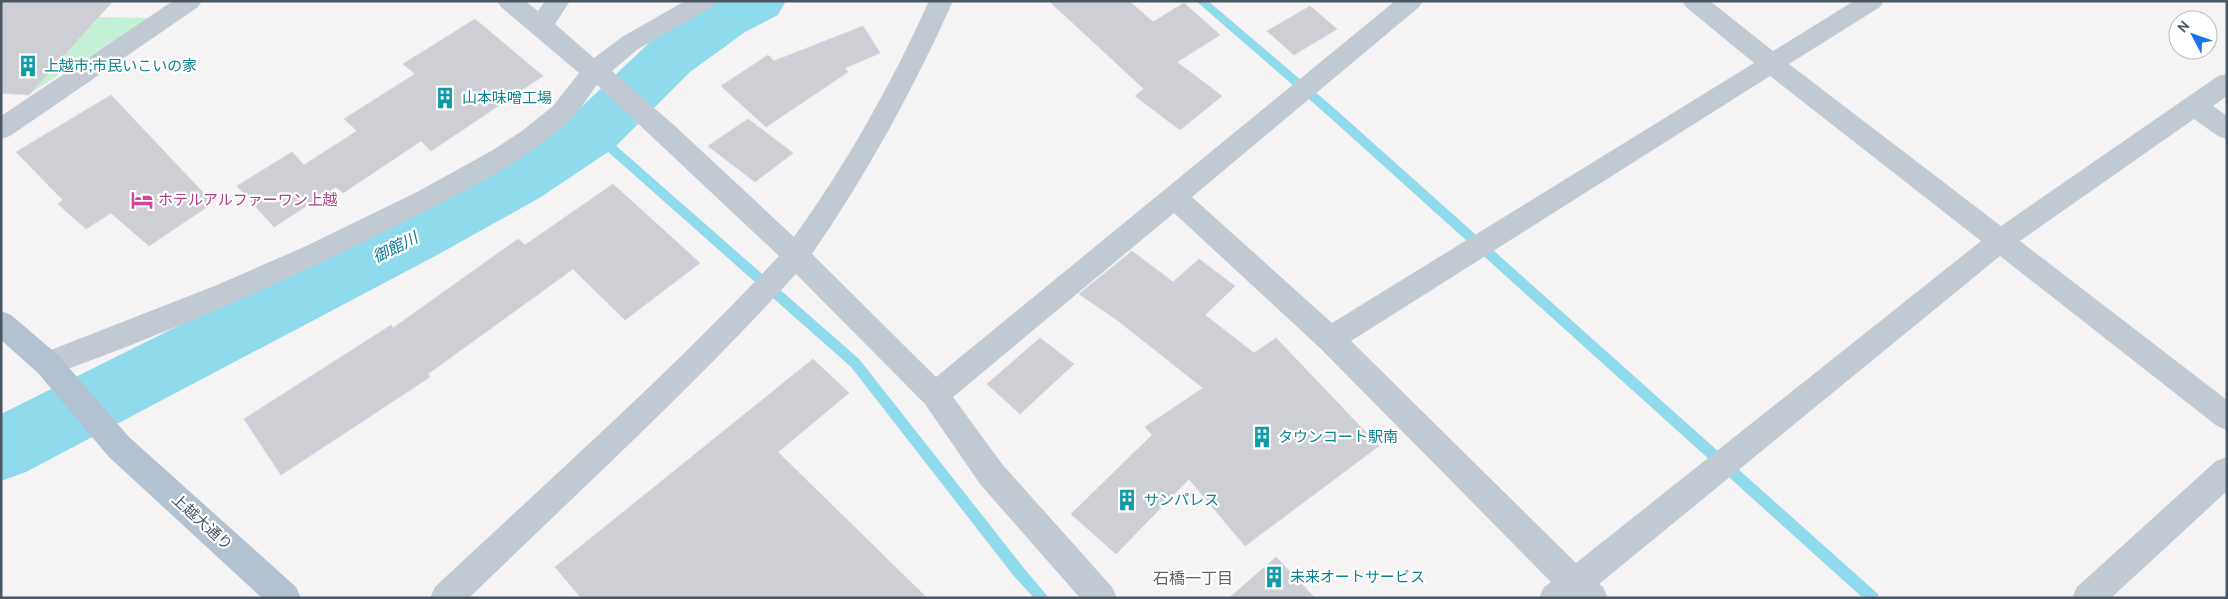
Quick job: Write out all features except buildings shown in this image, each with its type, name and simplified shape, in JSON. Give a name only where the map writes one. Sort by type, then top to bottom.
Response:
[{"type":"main road","points":[[1,323],[55,373]]},
{"type":"main road","name":"上越大通り","points":[[55,373],[119,447],[285,598]]},
{"type":"street","points":[[1,129],[190,1]]},
{"type":"street","points":[[509,1],[600,75],[666,133],[796,256],[935,395],[991,474],[1101,598]]},
{"type":"street","points":[[541,26],[558,1]]},
{"type":"street","points":[[55,373],[314,255],[426,199],[502,157],[531,138],[562,113],[630,43],[704,1]]},
{"type":"street","points":[[446,598],[737,320],[796,256],[834,201],[878,128],[916,57],[941,1]]},
{"type":"street","points":[[1694,1],[1773,65],[2227,417]]},
{"type":"street","points":[[1330,339],[1773,65],[1872,1]]},
{"type":"street","points":[[935,395],[1406,2]]},
{"type":"street","points":[[1173,196],[1330,339],[1574,593],[2000,241],[2227,83]]},
{"type":"street","points":[[2194,106],[2227,129]]},
{"type":"street","points":[[2088,598],[2227,471]]},
{"type":"green space","points":[[99,17],[150,18],[32,92]]},
{"type":"waterway","name":"御館川","points":[[1,449],[417,236],[519,180],[593,132],[670,57],[725,18],[759,1]]},
{"type":"waterway","points":[[1201,1],[1330,111],[1873,598]]},
{"type":"waterway","points":[[593,132],[855,363],[1018,571],[1043,598]]},
{"type":"place","name":"上越市;市民いこいの家","points":[[28,66]]},
{"type":"place","name":"山本味噌工場","points":[[445,98]]},
{"type":"place","name":"ホテルアルファーワン上越","points":[[142,200]]},
{"type":"place","name":"タウンコート駅南","points":[[1262,437]]},
{"type":"place","name":"サンパレス","points":[[1127,500]]},
{"type":"place","name":"未来オートサービス","points":[[1274,577]]},
{"type":"district","name":"石橋一丁目","points":[[1193,578]]}]
